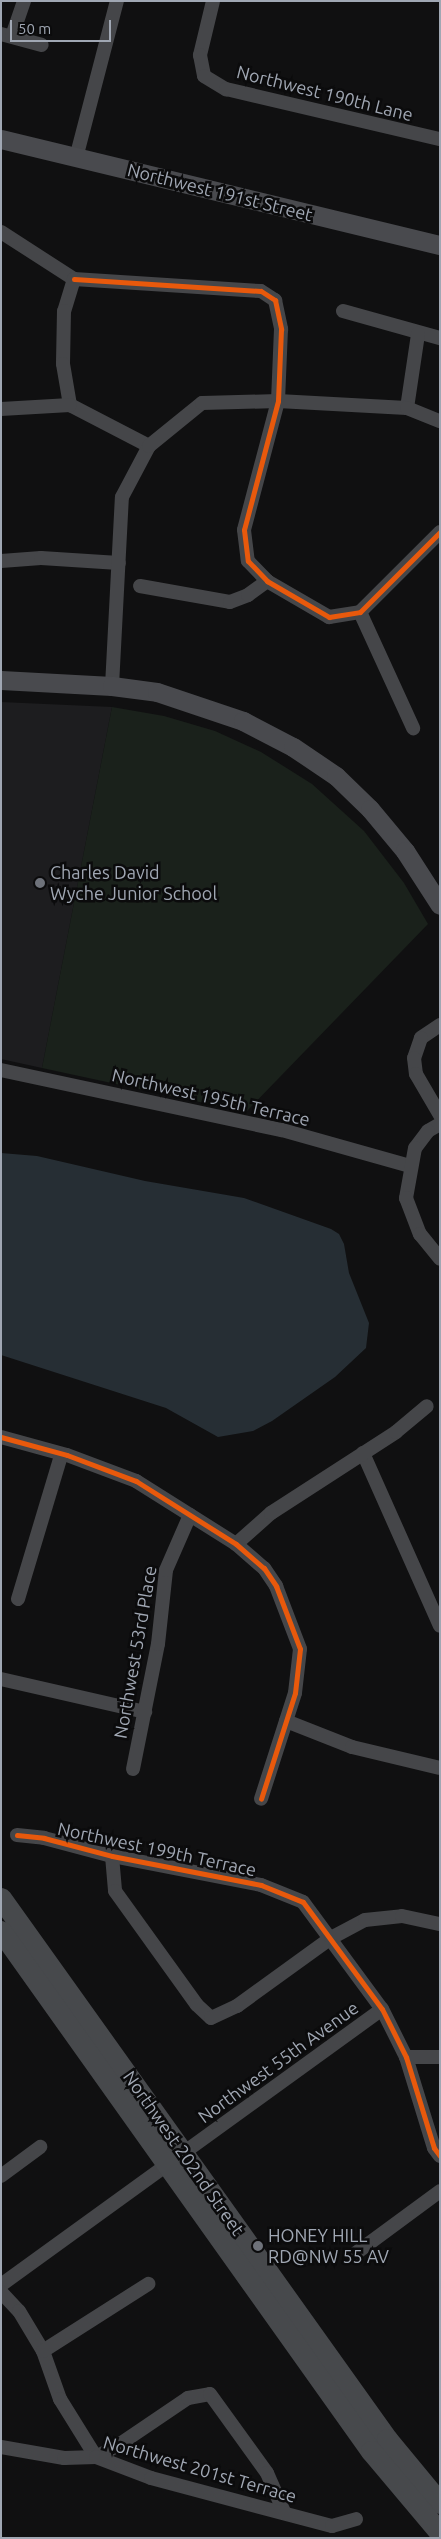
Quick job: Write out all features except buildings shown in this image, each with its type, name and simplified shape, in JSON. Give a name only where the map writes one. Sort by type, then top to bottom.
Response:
[{"type":"main road","name":"Northwest 202nd Street","points":[[1,1898],[371,2451],[440,2533]]},
{"type":"main road","name":"Northwest 202nd Street","points":[[1,1931],[387,2439],[440,2503]]},
{"type":"street","points":[[24,1],[6,35],[42,45]]},
{"type":"street","points":[[76,158],[117,1]]},
{"type":"street","name":"Northwest 190th Lane","points":[[213,1],[200,55],[204,76],[226,89],[440,139]]},
{"type":"street","name":"Northwest 191st Street","points":[[1,139],[440,245]]},
{"type":"street","points":[[1,232],[74,279],[261,291],[275,300],[281,329],[278,400],[244,530],[248,561],[267,582],[328,617],[360,612],[440,532]]},
{"type":"street","points":[[70,405],[64,364],[64,311],[74,279]]},
{"type":"street","points":[[343,311],[418,334],[440,338]]},
{"type":"street","points":[[407,408],[418,334]]},
{"type":"street","points":[[112,686],[122,497],[149,446],[202,403],[278,400],[407,408],[440,421]]},
{"type":"street","points":[[1,409],[70,405],[149,446]]},
{"type":"street","points":[[1,561],[41,558],[120,563]]},
{"type":"street","points":[[140,586],[230,602],[248,595],[267,582]]},
{"type":"street","points":[[360,612],[413,728]]},
{"type":"street","points":[[1,680],[112,686],[157,692],[196,703],[243,721],[293,747],[336,776],[370,808],[405,851],[440,905]]},
{"type":"street","points":[[440,1025],[421,1038],[414,1058],[416,1074],[440,1115]]},
{"type":"street","name":"Northwest 195th Terrace","points":[[1,1070],[282,1130],[410,1166]]},
{"type":"street","points":[[439,1255],[411,1215],[406,1198],[410,1166],[419,1142],[428,1131],[440,1124]]},
{"type":"street","points":[[236,1544],[271,1513],[396,1432],[427,1406]]},
{"type":"street","points":[[1,1437],[136,1481],[236,1544],[264,1568],[276,1586],[300,1649],[295,1693],[261,1799]]},
{"type":"street","points":[[362,1453],[440,1626]]},
{"type":"street","points":[[18,1599],[61,1456]]},
{"type":"street","name":"Northwest 53rd Place","points":[[133,1769],[158,1644],[166,1570],[190,1516]]},
{"type":"street","points":[[1,1679],[145,1712]]},
{"type":"street","points":[[286,1721],[352,1747],[440,1768]]},
{"type":"street","name":"Northwest 199th Terrace","points":[[17,1835],[44,1838],[112,1856],[261,1885],[304,1902],[382,2010],[406,2057],[434,2148],[440,2156]]},
{"type":"street","points":[[112,1856],[115,1891],[197,2005],[211,2018],[237,2006],[331,1938],[365,1920],[402,1916],[440,1924]]},
{"type":"street","name":"Northwest 55th Avenue","points":[[1,2285],[382,2010]]},
{"type":"street","points":[[406,2057],[440,2057]]},
{"type":"street","points":[[1,2176],[40,2146]]},
{"type":"street","points":[[356,2253],[440,2191]]},
{"type":"street","points":[[43,2351],[148,2284]]},
{"type":"street","points":[[1,2292],[19,2311],[43,2351],[60,2399],[96,2456],[120,2444],[188,2398],[210,2394],[267,2473],[284,2512]]},
{"type":"street","name":"Northwest 201st Terrace","points":[[1,2447],[64,2458],[96,2456],[151,2478],[332,2526],[356,2519]]},
{"type":"shaded area","name":"Charles David Wyche Junior School","points":[[1,702],[112,707],[42,1068],[1,1059]]},
{"type":"shaded area","points":[[112,707],[164,716],[215,731],[261,752],[312,784],[364,831],[404,883],[428,924],[246,1112],[42,1068]]},
{"type":"shaded area","points":[[1,1153],[37,1156],[145,1181],[244,1198],[331,1229],[339,1234],[344,1244],[349,1273],[369,1323],[366,1348],[335,1377],[272,1421],[253,1431],[218,1437],[166,1408],[1,1355]]},
{"type":"cycle path","points":[[74,279],[261,291],[275,300],[281,329],[278,401],[244,530],[248,561],[267,581],[329,617],[360,612],[440,532]]},
{"type":"cycle path","points":[[1,1437],[67,1455],[136,1481],[236,1544],[264,1568],[276,1586],[300,1649],[295,1693],[261,1799]]},
{"type":"cycle path","points":[[17,1835],[44,1838],[112,1856],[261,1885],[303,1902],[382,2009],[406,2057],[434,2148],[440,2156]]},
{"type":"place","name":"Charles David Wyche Junior School","points":[[40,883]]},
{"type":"place","name":"HONEY HILL RD@NW 55 AV","points":[[258,2246]]}]
